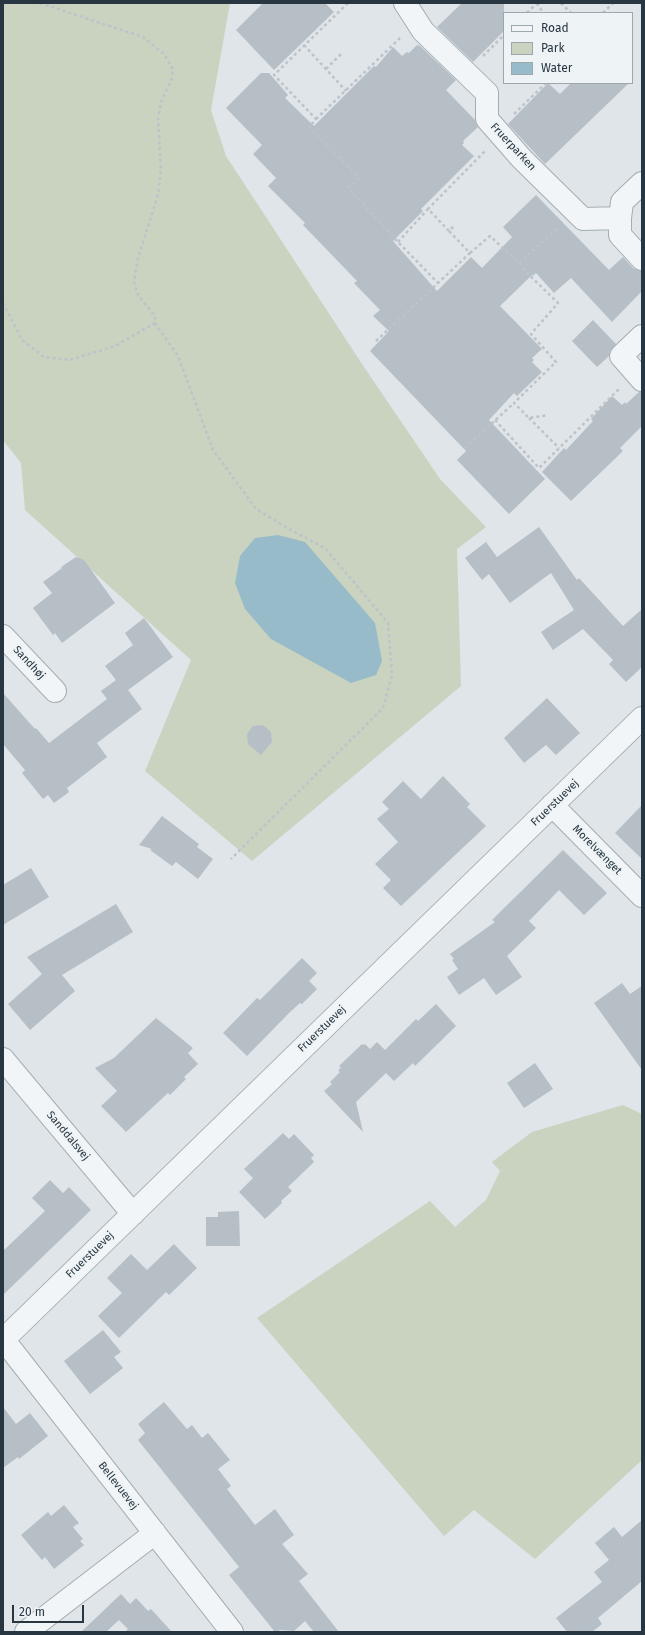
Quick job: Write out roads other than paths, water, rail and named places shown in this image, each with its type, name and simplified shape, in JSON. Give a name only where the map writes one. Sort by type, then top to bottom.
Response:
[{"type":"street","name":"Fruerparken","points":[[405,3],[423,31],[487,93],[487,119],[498,133],[575,211],[583,219],[620,218]]},
{"type":"street","points":[[642,183],[622,202],[620,218],[620,235],[642,259]]},
{"type":"street","points":[[639,376],[621,356],[642,336]]},
{"type":"street","name":"Sandhøj","points":[[3,636],[54,691]]},
{"type":"street","name":"Fruerstuevej","points":[[3,1339],[642,718]]},
{"type":"street","name":"Morelvænget","points":[[552,805],[642,896]]},
{"type":"street","name":"Sanddalsvej","points":[[3,1059],[133,1214]]},
{"type":"street","name":"Bellevuevej","points":[[3,1339],[232,1632]]},
{"type":"street","points":[[26,1632],[155,1532]]},
{"type":"water","points":[[278,535],[305,542],[375,623],[382,661],[376,675],[351,683],[271,639],[245,609],[235,583],[240,556],[255,538]]}]
